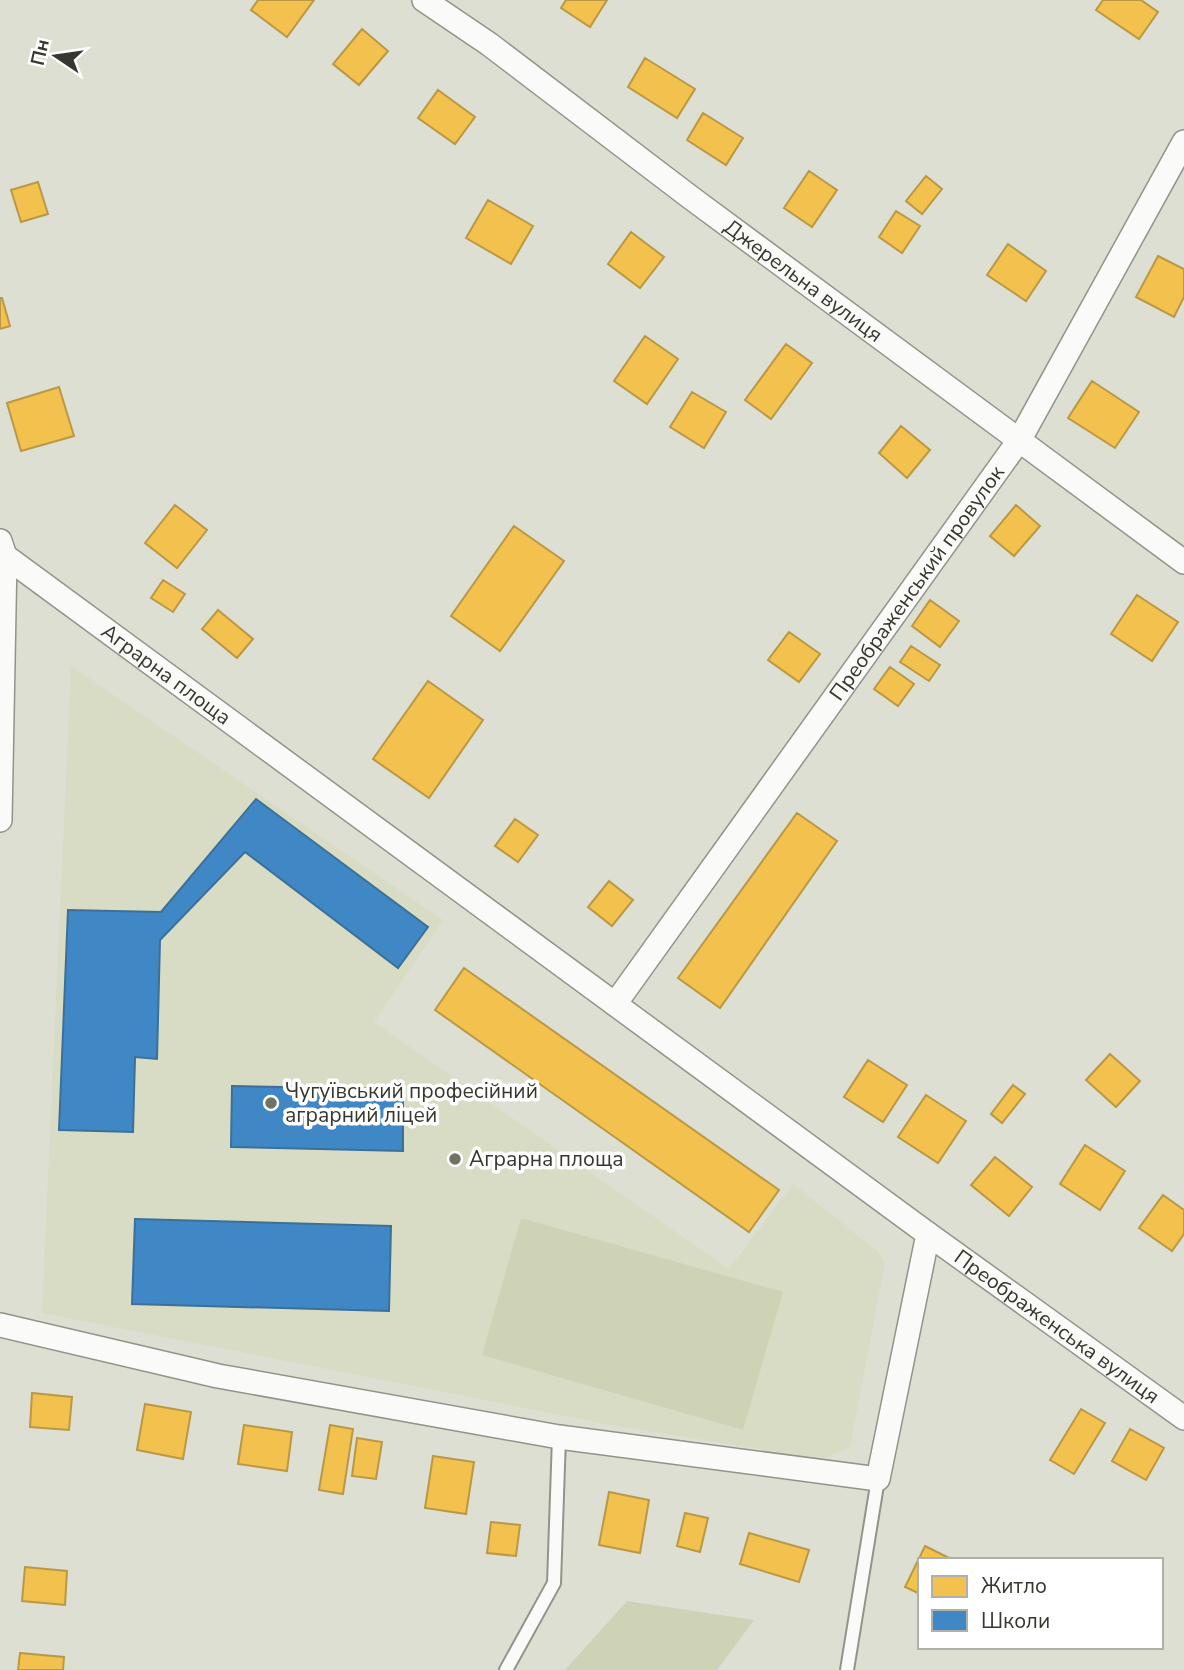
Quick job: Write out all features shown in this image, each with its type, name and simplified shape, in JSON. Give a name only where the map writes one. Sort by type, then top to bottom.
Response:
[{"type":"street","name":"Джерельна вулиця","points":[[424,0],[489,44],[690,197],[1184,562]]},
{"type":"street","name":"Преображенський провулок","points":[[615,1004],[1020,439],[1184,142]]},
{"type":"street","name":"Аграрна площа","points":[[2,549],[928,1234]]},
{"type":"street","points":[[0,820],[2,549]]},
{"type":"street","points":[[0,1325],[218,1376],[559,1437],[878,1479],[928,1234]]},
{"type":"street","name":"Преображенська вулиця","points":[[928,1234],[1184,1418]]},
{"type":"lane","points":[[506,1670],[554,1583],[559,1437]]},
{"type":"lane","points":[[848,1670],[878,1479]]},
{"type":"shaded area","name":"Чугуївський професійний аграрний ліцей","points":[[71,666],[443,920],[374,1022],[729,1269],[793,1184],[877,1251],[885,1263],[850,1447],[821,1459],[611,1425],[42,1313]]},
{"type":"shaded area","points":[[521,1218],[783,1292],[743,1430],[482,1355]]},
{"type":"shaded area","points":[[627,1601],[754,1620],[717,1670],[565,1670]]},
{"type":"building: Житло","points":[[258,0],[314,0],[287,37],[251,10]]},
{"type":"building: Житло","points":[[566,0],[607,0],[590,27],[561,8]]},
{"type":"building: Житло","points":[[1103,0],[1141,0],[1158,12],[1139,39],[1096,10]]},
{"type":"building: Житло","points":[[362,29],[388,51],[359,85],[333,64]]},
{"type":"building: Житло","points":[[645,58],[695,89],[677,118],[628,87]]},
{"type":"building: Житло","points":[[438,90],[475,117],[455,144],[418,118]]},
{"type":"building: Житло","points":[[703,113],[743,138],[726,165],[687,140]]},
{"type":"building: Житло","points":[[809,171],[837,190],[812,227],[784,208]]},
{"type":"building: Житло","points":[[926,176],[942,189],[922,214],[906,201]]},
{"type":"building: Житло","points":[[38,182],[48,214],[21,222],[11,190]]},
{"type":"building: Житло","points":[[488,200],[533,226],[511,264],[466,238]]},
{"type":"building: Житло","points":[[896,211],[920,226],[902,253],[879,237]]},
{"type":"building: Житло","points":[[631,232],[664,257],[640,288],[608,264]]},
{"type":"building: Житло","points":[[1008,244],[1046,271],[1026,301],[987,275]]},
{"type":"building: Житло","points":[[1158,256],[1184,269],[1184,297],[1174,317],[1136,297]]},
{"type":"building: Житло","points":[[0,298],[10,326],[0,329]]},
{"type":"building: Житло","points":[[645,336],[678,359],[647,404],[614,381]]},
{"type":"building: Житло","points":[[786,344],[812,363],[771,419],[745,400]]},
{"type":"building: Житло","points":[[1092,381],[1139,412],[1115,448],[1068,418]]},
{"type":"building: Житло","points":[[59,387],[74,436],[21,451],[7,403]]},
{"type":"building: Житло","points":[[692,392],[726,412],[704,448],[670,427]]},
{"type":"building: Житло","points":[[901,426],[930,450],[907,478],[879,453]]},
{"type":"building: Житло","points":[[175,505],[207,530],[177,568],[145,543]]},
{"type":"building: Житло","points":[[1016,505],[1040,526],[1014,556],[990,536]]},
{"type":"building: Житло","points":[[514,526],[564,561],[500,651],[451,616]]},
{"type":"building: Житло","points":[[163,580],[185,594],[173,612],[151,598]]},
{"type":"building: Житло","points":[[1137,595],[1178,622],[1152,661],[1111,634]]},
{"type":"building: Житло","points":[[930,600],[959,621],[940,647],[912,626]]},
{"type":"building: Житло","points":[[218,610],[253,639],[237,658],[202,629]]},
{"type":"building: Житло","points":[[789,632],[820,654],[799,682],[768,660]]},
{"type":"building: Житло","points":[[911,646],[940,665],[929,681],[900,662]]},
{"type":"building: Житло","points":[[890,667],[914,684],[898,706],[874,689]]},
{"type":"building: Житло","points":[[428,681],[483,720],[429,798],[373,759]]},
{"type":"building: Житло","points":[[797,813],[837,841],[720,1008],[678,978]]},
{"type":"building: Житло","points":[[515,819],[538,835],[518,862],[495,846]]},
{"type":"building: Житло","points":[[609,881],[633,900],[612,926],[588,907]]},
{"type":"building: Житло","points":[[464,968],[779,1190],[749,1232],[435,1010]]},
{"type":"building: Житло","points":[[1110,1054],[1140,1081],[1116,1107],[1086,1080]]},
{"type":"building: Житло","points":[[868,1060],[907,1085],[883,1122],[844,1097]]},
{"type":"building: Житло","points":[[1013,1085],[1025,1094],[1002,1123],[991,1114]]},
{"type":"building: Житло","points":[[926,1095],[966,1121],[938,1163],[898,1137]]},
{"type":"building: Житло","points":[[1085,1145],[1125,1171],[1100,1210],[1060,1184]]},
{"type":"building: Житло","points":[[995,1157],[1032,1187],[1009,1216],[971,1185]]},
{"type":"building: Житло","points":[[1163,1195],[1184,1210],[1184,1234],[1172,1251],[1139,1228]]},
{"type":"building: Житло","points":[[32,1393],[72,1397],[69,1430],[30,1427]]},
{"type":"building: Житло","points":[[145,1404],[191,1412],[183,1459],[137,1450]]},
{"type":"building: Житло","points":[[1081,1409],[1105,1423],[1074,1474],[1050,1460]]},
{"type":"building: Житло","points":[[244,1425],[292,1432],[287,1471],[238,1464]]},
{"type":"building: Житло","points":[[330,1425],[353,1429],[343,1494],[319,1490]]},
{"type":"building: Житло","points":[[1130,1429],[1164,1448],[1146,1480],[1112,1461]]},
{"type":"building: Житло","points":[[357,1438],[382,1442],[376,1479],[352,1476]]},
{"type":"building: Житло","points":[[433,1456],[474,1462],[466,1514],[425,1508]]},
{"type":"building: Житло","points":[[609,1492],[649,1500],[640,1553],[599,1545]]},
{"type":"building: Житло","points":[[685,1513],[708,1518],[700,1552],[677,1546]]},
{"type":"building: Житло","points":[[491,1522],[520,1525],[516,1556],[487,1553]]},
{"type":"building: Житло","points":[[749,1533],[809,1550],[799,1582],[740,1564]]},
{"type":"building: Житло","points":[[925,1546],[949,1558],[919,1558]]},
{"type":"building: Житло","points":[[918,1560],[918,1593],[905,1587]]},
{"type":"building: Житло","points":[[25,1567],[67,1571],[65,1605],[22,1601]]},
{"type":"building: Житло","points":[[20,1653],[64,1657],[63,1670],[18,1670]]},
{"type":"building: Школи","points":[[256,799],[428,927],[398,968],[245,852],[160,940],[157,1059],[135,1057],[133,1132],[59,1130],[68,910],[161,912]]},
{"type":"building: Школи","points":[[232,1086],[403,1089],[403,1151],[231,1147]]},
{"type":"building: Школи","points":[[135,1219],[391,1226],[389,1311],[132,1304]]},
{"type":"place","name":"Чугуївський професійний аграрний ліцей","points":[[271,1103]]},
{"type":"place","name":"Аграрна площа","points":[[455,1159]]}]
